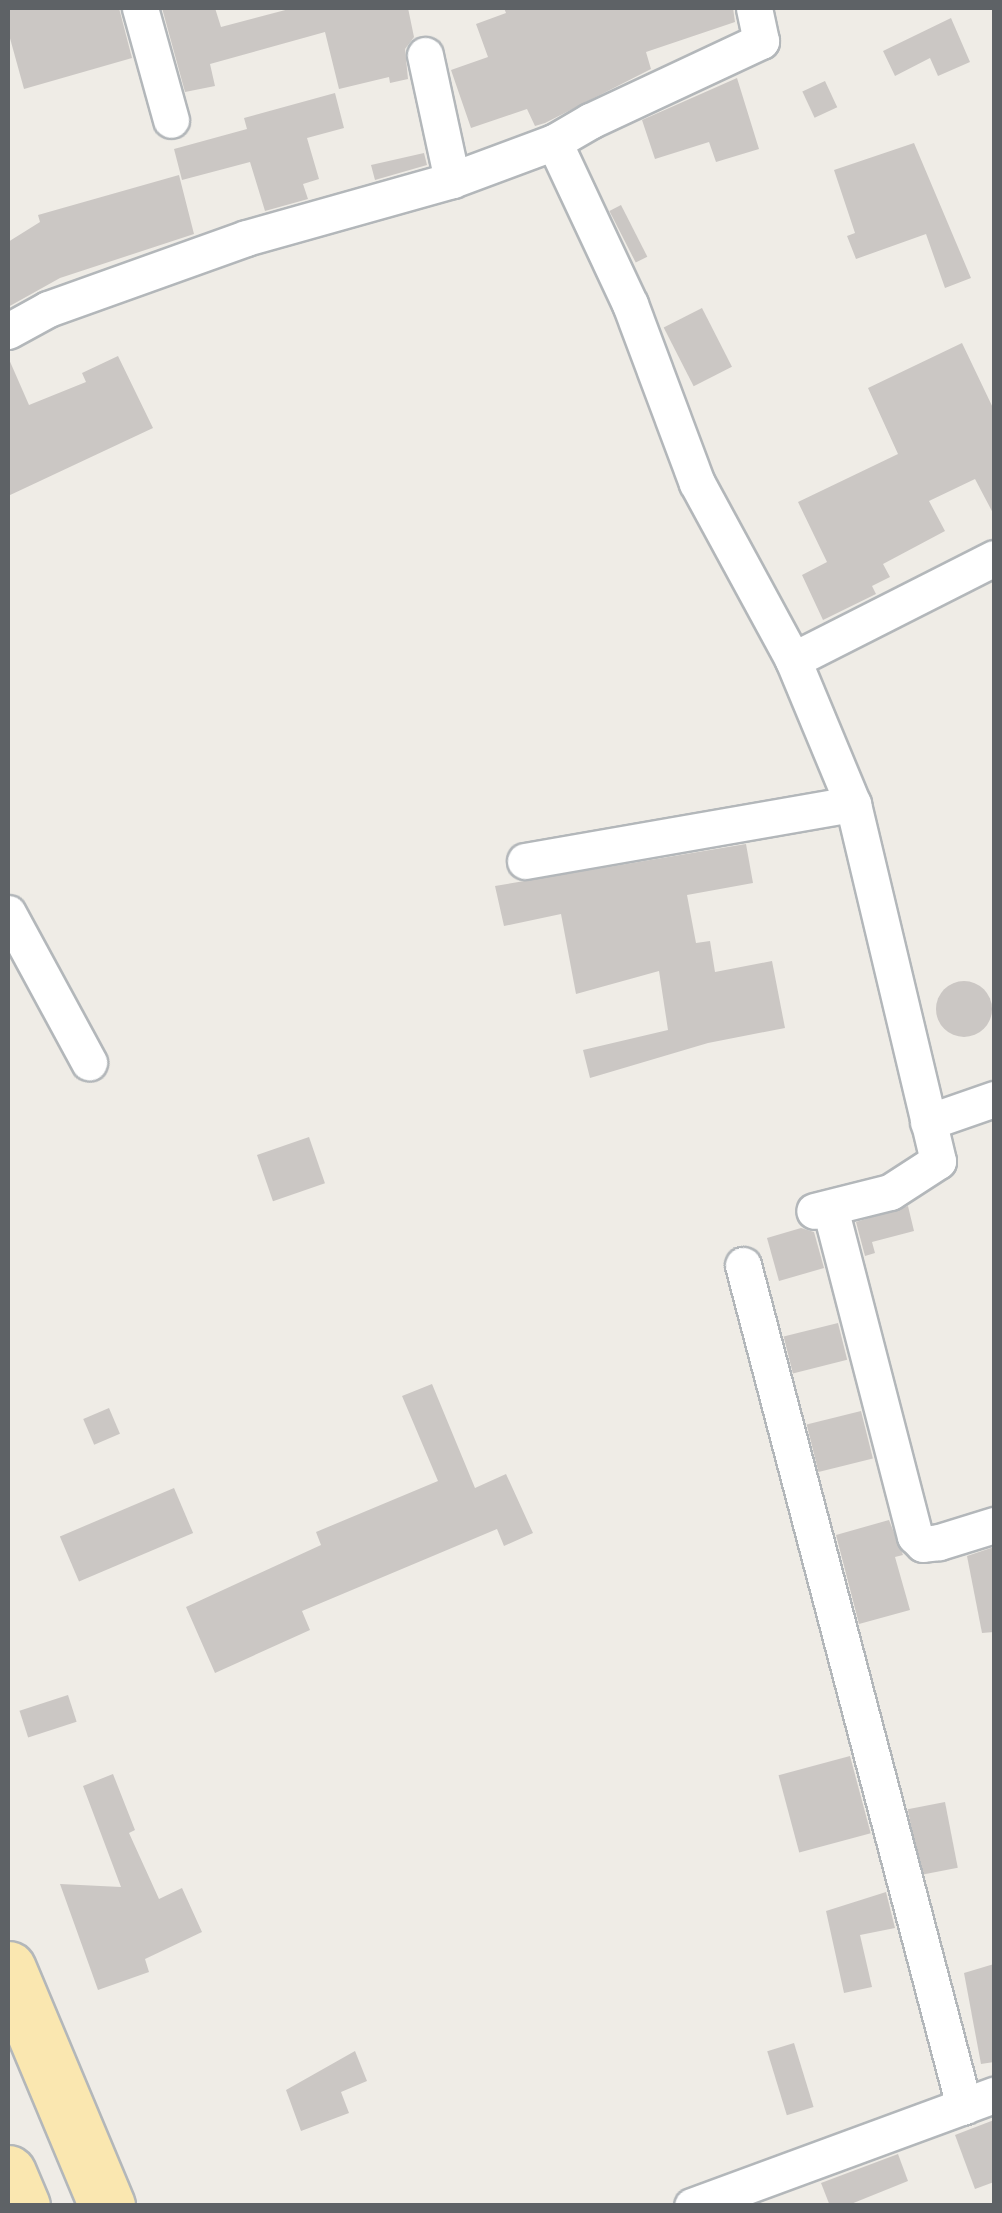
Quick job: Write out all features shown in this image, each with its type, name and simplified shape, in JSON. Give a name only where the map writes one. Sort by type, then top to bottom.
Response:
[{"type":"main road","points":[[8,1970],[107,2206]]},
{"type":"main road","points":[[8,2172],[22,2206]]},
{"type":"street","points":[[140,8],[171,120]]},
{"type":"street","points":[[8,332],[48,308],[246,238],[452,180],[554,142],[590,120],[762,41],[754,8]]},
{"type":"street","points":[[425,55],[452,180]]},
{"type":"street","points":[[554,142],[630,304],[697,483],[793,660],[853,804],[938,1158],[890,1192],[822,1210],[915,1536],[923,1544],[939,1542],[994,1525]]},
{"type":"street","points":[[793,660],[994,558]]},
{"type":"street","points":[[525,861],[853,804]]},
{"type":"street","points":[[8,913],[89,1062]]},
{"type":"street","points":[[928,1122],[994,1099]]},
{"type":"street","points":[[692,2206],[980,2100],[743,1266]]},
{"type":"building","points":[[8,8],[119,8],[132,58],[24,89],[8,31]]},
{"type":"building","points":[[162,8],[215,8],[221,27],[293,8],[408,8],[414,37],[405,49],[408,79],[390,83],[389,77],[339,89],[325,32],[210,64],[215,86],[185,92]]},
{"type":"building","points":[[504,8],[733,8],[735,22],[646,52],[651,69],[545,123],[535,126],[527,109],[471,128],[451,70],[488,57],[476,24],[506,13]]},
{"type":"building","points":[[951,18],[970,62],[938,76],[930,58],[895,76],[883,51]]},
{"type":"building","points":[[737,78],[759,149],[716,162],[709,142],[655,159],[642,120]]},
{"type":"building","points":[[825,81],[837,107],[815,118],[802,92]]},
{"type":"building","points":[[335,93],[344,128],[307,138],[319,179],[303,184],[308,199],[265,211],[250,162],[182,180],[174,149],[247,129],[244,118]]},
{"type":"building","points":[[914,143],[971,278],[945,288],[926,234],[856,259],[847,236],[855,233],[834,170]]},
{"type":"building","points":[[424,153],[427,165],[375,180],[371,165]]},
{"type":"building","points":[[179,175],[194,234],[60,278],[8,307],[8,242],[40,222],[38,215]]},
{"type":"building","points":[[621,205],[647,257],[636,263],[609,211]]},
{"type":"building","points":[[702,308],[732,367],[694,386],[664,328]]},
{"type":"building","points":[[962,343],[994,410],[994,515],[975,479],[929,501],[945,531],[883,564],[890,577],[872,586],[876,594],[823,620],[802,575],[827,562],[798,502],[898,454],[868,388]]},
{"type":"building","points":[[118,356],[153,428],[8,496],[8,357],[29,405],[86,382],[82,373]]},
{"type":"building","points":[[746,844],[753,883],[687,895],[696,943],[710,941],[715,972],[772,961],[785,1028],[708,1043],[590,1078],[583,1050],[668,1030],[659,971],[576,994],[561,914],[504,926],[495,886]]},
{"type":"building","points":[[964,981],[984,989],[992,1009],[984,1029],[964,1037],[944,1029],[936,1009],[944,989]]},
{"type":"building","points":[[309,1137],[325,1183],[273,1201],[257,1155]]},
{"type":"building","points":[[908,1206],[914,1231],[872,1242],[875,1253],[865,1256],[856,1222]]},
{"type":"building","points":[[801,1228],[814,1232],[824,1268],[779,1281],[767,1238]]},
{"type":"building","points":[[838,1323],[847,1360],[793,1373],[784,1337]]},
{"type":"building","points":[[432,1384],[475,1488],[506,1474],[533,1533],[504,1546],[497,1529],[302,1611],[310,1630],[215,1673],[186,1607],[321,1545],[316,1532],[438,1481],[402,1396]]},
{"type":"building","points":[[109,1408],[120,1434],[94,1445],[83,1419]]},
{"type":"building","points":[[861,1411],[873,1459],[819,1472],[807,1425]]},
{"type":"building","points":[[174,1488],[193,1533],[79,1582],[60,1536]]},
{"type":"building","points":[[889,1520],[903,1555],[895,1557],[910,1610],[859,1624],[836,1535]]},
{"type":"building","points":[[994,1547],[994,1632],[982,1633],[967,1556]]},
{"type":"building","points":[[68,1695],[77,1722],[28,1737],[19,1711]]},
{"type":"building","points":[[850,1756],[871,1833],[799,1852],[779,1775]]},
{"type":"building","points":[[113,1774],[135,1830],[129,1833],[159,1899],[182,1888],[202,1932],[145,1959],[149,1972],[98,1990],[60,1884],[121,1887],[83,1786]]},
{"type":"building","points":[[945,1802],[958,1868],[920,1875],[908,1809]]},
{"type":"building","points":[[886,1892],[895,1928],[860,1935],[872,1987],[844,1993],[826,1911]]},
{"type":"building","points":[[994,1964],[994,2062],[981,2064],[964,1973]]},
{"type":"building","points":[[794,2043],[814,2107],[787,2115],[767,2051]]},
{"type":"building","points":[[355,2051],[367,2081],[341,2092],[349,2113],[301,2131],[286,2090]]},
{"type":"building","points":[[994,2120],[994,2182],[975,2189],[955,2135]]},
{"type":"building","points":[[898,2154],[908,2181],[846,2206],[830,2206],[821,2183]]}]
